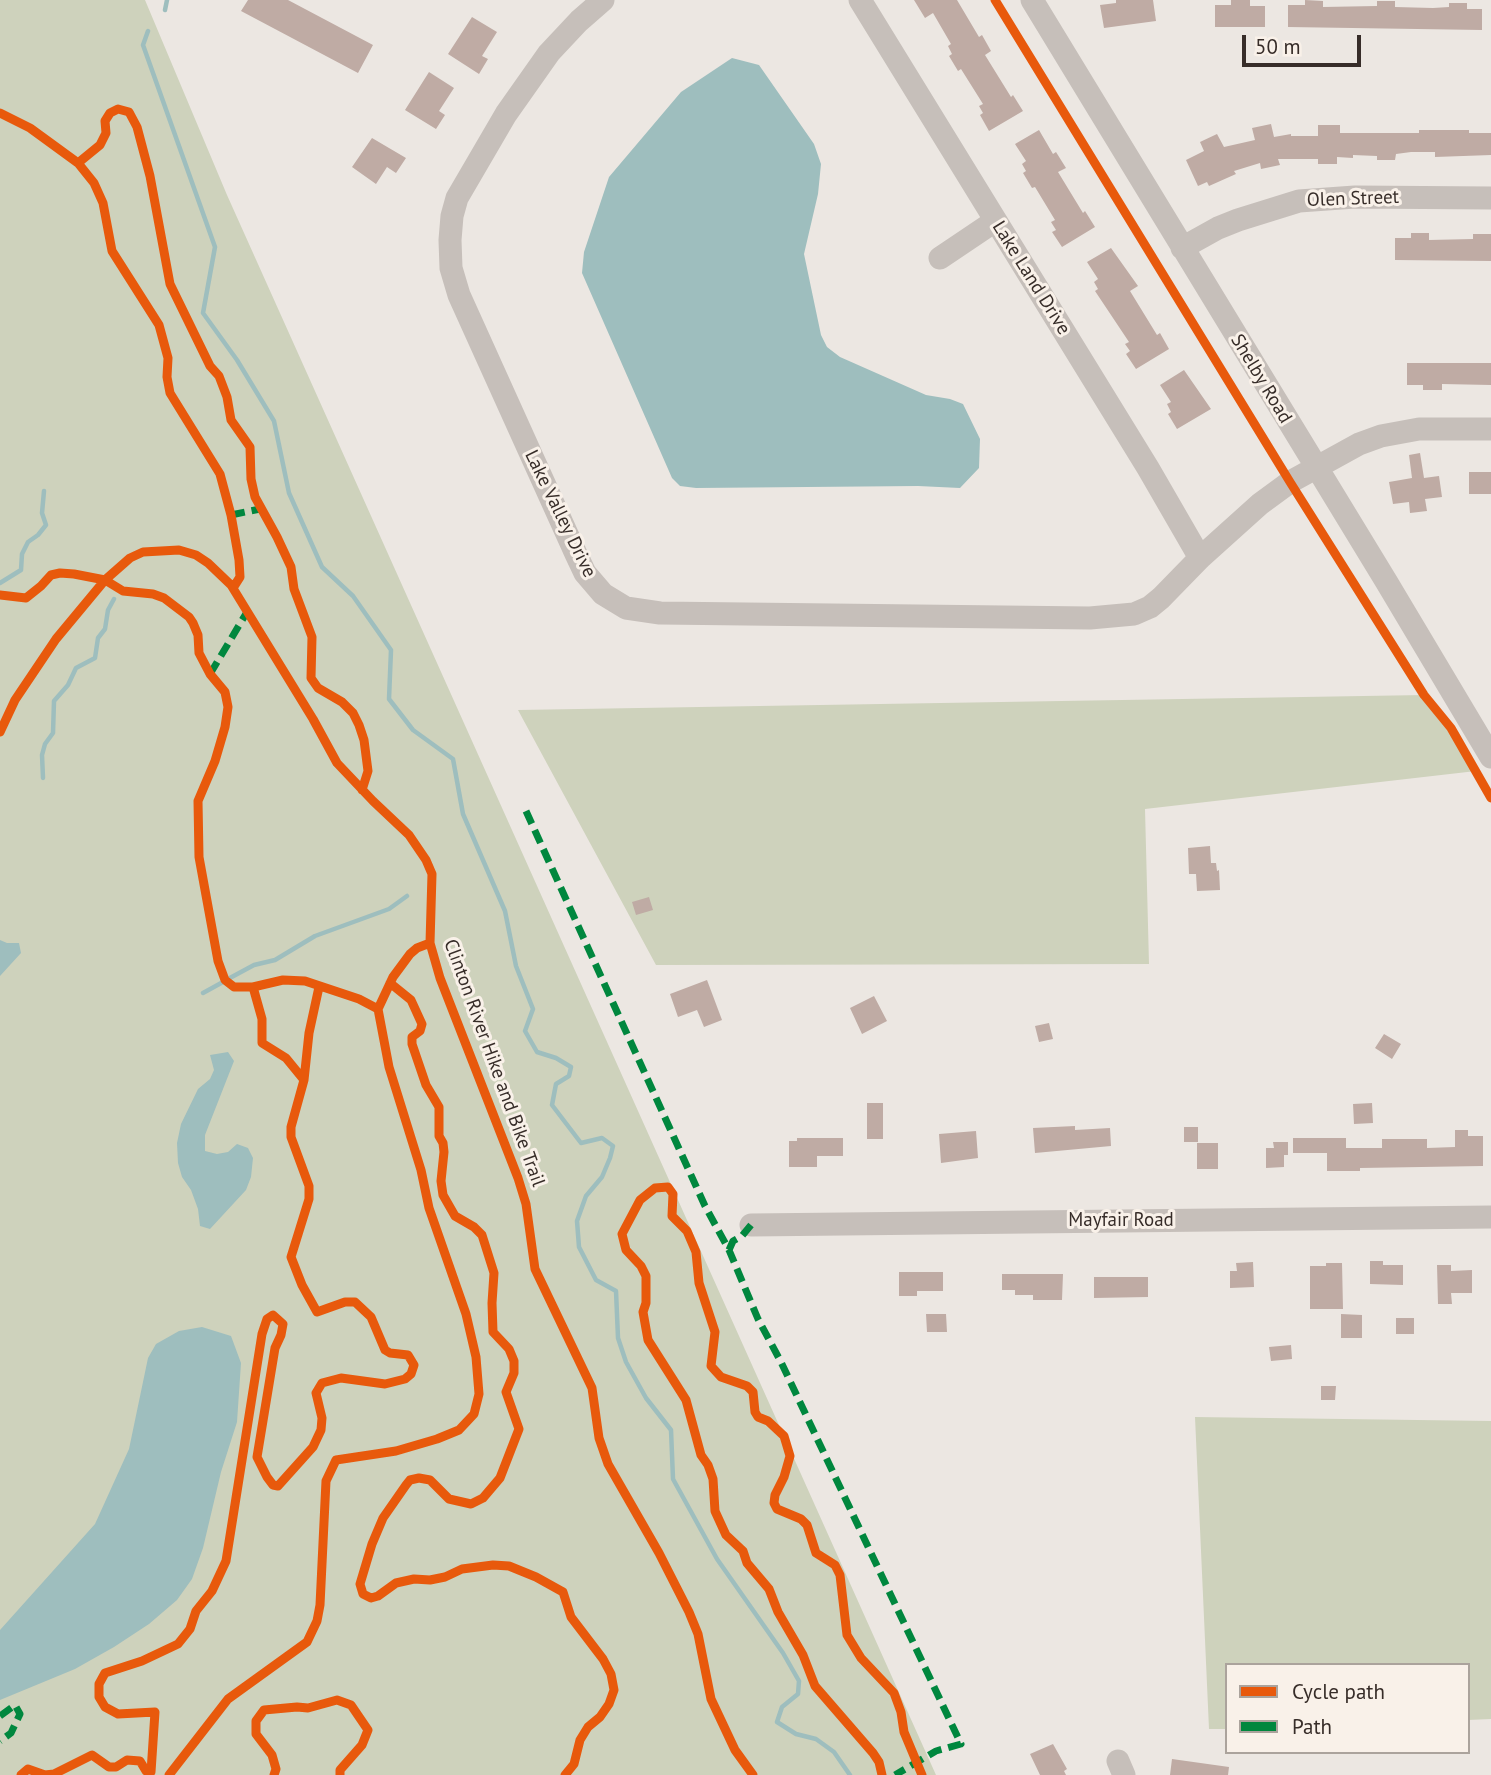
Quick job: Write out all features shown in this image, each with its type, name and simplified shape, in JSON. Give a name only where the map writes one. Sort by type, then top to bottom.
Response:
[{"type":"street","name":"Lake Valley Drive","points":[[603,0],[549,53],[506,114],[457,198],[452,216],[451,268],[459,295],[585,573],[603,594],[626,608],[660,613],[1114,617],[1134,614],[1150,607],[1260,504],[1290,482],[1359,444],[1404,431],[1437,428],[1491,429]]},
{"type":"street","name":"Lake Land Drive","points":[[859,0],[1148,468],[1200,558]]},
{"type":"street","name":"Shelby Road","points":[[1033,0],[1491,757]]},
{"type":"street","name":"Olen Street","points":[[1182,248],[1238,219],[1306,200],[1354,197],[1491,198]]},
{"type":"street","points":[[940,258],[995,220]]},
{"type":"street","name":"Mayfair Road","points":[[751,1225],[1491,1217]]},
{"type":"green space","points":[[0,0],[145,0],[227,195],[936,1775],[0,1775]]},
{"type":"green space","points":[[1424,695],[1476,771],[1145,809],[1149,964],[656,965],[518,710]]},
{"type":"green space","points":[[1195,1417],[1491,1421],[1491,1719],[1470,1720],[1470,1663],[1225,1663],[1225,1729],[1209,1729]]},
{"type":"water","points":[[732,58],[759,65],[814,144],[821,164],[818,194],[804,254],[821,335],[827,347],[840,357],[926,395],[963,404],[980,439],[979,468],[960,488],[696,488],[680,486],[672,478],[582,273],[584,252],[609,177],[681,92]]},
{"type":"water","points":[[0,940],[19,943],[21,953],[0,976]]},
{"type":"water","points":[[228,1052],[234,1061],[205,1135],[205,1151],[217,1154],[228,1152],[237,1144],[248,1148],[253,1158],[251,1177],[246,1190],[210,1229],[200,1226],[198,1209],[178,1163],[177,1143],[181,1124],[198,1089],[210,1079],[214,1070],[210,1055]]},
{"type":"water","points":[[202,1327],[231,1336],[241,1363],[237,1422],[192,1579],[177,1600],[149,1624],[114,1647],[75,1669],[0,1700],[0,1630],[95,1524],[129,1449],[148,1358],[156,1344],[179,1331]]},
{"type":"building","points":[[248,0],[288,0],[373,45],[358,73],[241,11]]},
{"type":"building","points":[[914,0],[957,0],[979,37],[982,35],[991,51],[985,55],[1023,111],[989,131],[980,115],[983,113],[979,106],[983,104],[961,69],[958,71],[949,56],[952,54],[948,46],[951,44],[933,13],[925,18]]},
{"type":"building","points":[[1116,0],[1153,0],[1156,21],[1104,28],[1100,5],[1116,3]]},
{"type":"building","points":[[1231,0],[1250,0],[1250,6],[1265,6],[1265,27],[1215,27],[1215,5],[1231,5]]},
{"type":"building","points":[[1305,0],[1323,1],[1323,7],[1377,6],[1377,1],[1395,1],[1395,7],[1433,8],[1449,7],[1449,3],[1467,3],[1467,9],[1482,9],[1482,30],[1288,27],[1288,5],[1305,5]]},
{"type":"building","points":[[472,17],[497,32],[482,56],[488,59],[479,74],[448,54]]},
{"type":"building","points":[[429,72],[454,88],[439,111],[445,115],[436,129],[405,110]]},
{"type":"building","points":[[1271,124],[1274,137],[1291,134],[1318,136],[1318,125],[1340,125],[1340,133],[1469,130],[1469,133],[1491,133],[1491,155],[1435,157],[1435,152],[1411,152],[1396,154],[1395,160],[1377,160],[1377,156],[1353,155],[1353,158],[1337,157],[1337,164],[1318,164],[1318,159],[1278,159],[1280,165],[1261,169],[1260,163],[1234,171],[1236,174],[1209,186],[1207,182],[1198,186],[1186,160],[1204,151],[1200,142],[1217,134],[1224,147],[1255,140],[1252,128]]},
{"type":"building","points":[[1039,130],[1053,154],[1056,152],[1066,168],[1058,172],[1083,213],[1085,211],[1095,227],[1062,247],[1052,232],[1056,230],[1051,222],[1055,220],[1023,173],[1026,171],[1022,164],[1026,161],[1015,144]]},
{"type":"building","points":[[372,138],[406,158],[396,173],[387,167],[376,184],[352,167]]},
{"type":"building","points":[[1411,233],[1429,233],[1429,240],[1473,239],[1473,234],[1491,234],[1491,261],[1395,260],[1395,238],[1411,238]]},
{"type":"building","points":[[1111,248],[1138,286],[1130,291],[1157,335],[1160,333],[1169,349],[1136,369],[1126,354],[1130,351],[1125,344],[1129,342],[1095,291],[1098,289],[1094,282],[1098,279],[1087,262]]},
{"type":"building","points":[[1407,363],[1491,363],[1491,385],[1442,384],[1442,390],[1423,390],[1423,385],[1407,385]]},
{"type":"building","points":[[1184,370],[1211,409],[1177,429],[1168,414],[1171,412],[1167,404],[1171,402],[1160,385]]},
{"type":"building","points":[[1420,453],[1424,478],[1439,476],[1442,497],[1425,499],[1427,511],[1410,513],[1409,502],[1393,504],[1389,482],[1412,478],[1409,455]]},
{"type":"building","points":[[1469,472],[1491,472],[1491,494],[1469,494]]},
{"type":"building","points":[[1210,846],[1211,863],[1216,863],[1217,871],[1219,870],[1220,890],[1197,891],[1196,874],[1189,874],[1188,848]]},
{"type":"building","points":[[649,897],[653,910],[636,915],[632,902]]},
{"type":"building","points":[[707,980],[722,1020],[704,1027],[697,1010],[678,1017],[670,994]]},
{"type":"building","points":[[874,996],[887,1021],[862,1034],[850,1008]]},
{"type":"building","points":[[1049,1023],[1053,1039],[1039,1042],[1035,1026]]},
{"type":"building","points":[[1384,1034],[1401,1044],[1392,1059],[1375,1048]]},
{"type":"building","points":[[867,1103],[883,1103],[883,1139],[867,1139]]},
{"type":"building","points":[[1372,1103],[1373,1123],[1354,1124],[1353,1104]]},
{"type":"building","points":[[1075,1126],[1075,1130],[1110,1128],[1111,1146],[1035,1153],[1033,1128]]},
{"type":"building","points":[[1184,1127],[1198,1127],[1198,1142],[1184,1142]]},
{"type":"building","points":[[1455,1130],[1468,1130],[1468,1136],[1483,1136],[1483,1166],[1327,1171],[1327,1153],[1293,1153],[1293,1138],[1346,1138],[1346,1148],[1382,1148],[1382,1139],[1427,1139],[1427,1148],[1455,1147]]},
{"type":"building","points":[[976,1131],[978,1158],[941,1163],[939,1134]]},
{"type":"building","points":[[797,1138],[843,1138],[843,1156],[817,1156],[817,1167],[789,1167],[789,1141],[797,1141]]},
{"type":"building","points":[[1273,1142],[1288,1142],[1284,1167],[1266,1168],[1266,1148],[1274,1148]]},
{"type":"building","points":[[1197,1143],[1218,1143],[1218,1169],[1197,1169]]},
{"type":"building","points":[[1370,1261],[1383,1261],[1383,1265],[1403,1265],[1403,1285],[1370,1284]]},
{"type":"building","points":[[1253,1262],[1254,1287],[1230,1288],[1230,1271],[1237,1271],[1236,1263]]},
{"type":"building","points":[[1326,1263],[1342,1263],[1343,1309],[1310,1309],[1310,1266],[1326,1266]]},
{"type":"building","points":[[1437,1265],[1451,1265],[1451,1271],[1472,1270],[1472,1293],[1451,1293],[1452,1304],[1438,1304]]},
{"type":"building","points":[[899,1272],[943,1272],[943,1291],[917,1291],[917,1296],[899,1296]]},
{"type":"building","points":[[1002,1274],[1063,1274],[1062,1300],[1033,1300],[1033,1295],[1015,1295],[1015,1290],[1002,1290]]},
{"type":"building","points":[[1094,1277],[1148,1277],[1148,1297],[1094,1298]]},
{"type":"building","points":[[926,1314],[946,1314],[947,1332],[927,1332]]},
{"type":"building","points":[[1341,1314],[1362,1315],[1362,1338],[1341,1338]]},
{"type":"building","points":[[1396,1318],[1414,1318],[1414,1334],[1396,1334]]},
{"type":"building","points":[[1291,1345],[1292,1359],[1271,1361],[1269,1347]]},
{"type":"building","points":[[1321,1386],[1336,1386],[1335,1400],[1321,1400]]},
{"type":"building","points":[[1053,1744],[1067,1769],[1064,1771],[1066,1775],[1040,1775],[1030,1754]]},
{"type":"building","points":[[1172,1759],[1229,1767],[1228,1775],[1170,1775]]},
{"type":"waterway","points":[[165,10],[167,0]]},
{"type":"waterway","points":[[148,31],[143,45],[215,247],[203,313],[237,360],[274,421],[289,493],[322,567],[353,596],[391,650],[389,699],[413,730],[453,759],[463,814],[505,911],[516,966],[533,1009],[525,1031],[537,1052],[556,1058],[571,1067],[569,1076],[556,1084],[552,1105],[581,1143],[602,1138],[613,1146],[602,1177],[586,1196],[577,1221],[579,1247],[596,1280],[616,1291],[618,1338],[626,1362],[646,1398],[671,1430],[673,1479],[717,1559],[783,1653],[799,1681],[798,1694],[782,1707],[777,1722],[796,1734],[816,1739],[834,1752],[850,1775]]},
{"type":"waterway","points":[[0,583],[21,570],[22,554],[28,542],[46,525],[42,513],[44,491]]},
{"type":"waterway","points":[[43,778],[42,755],[45,744],[53,733],[54,701],[68,685],[76,668],[95,658],[98,638],[105,629],[108,610],[114,599]]},
{"type":"waterway","points":[[228,979],[254,965],[275,960],[315,936],[389,909],[407,896]]},
{"type":"waterway","points":[[203,993],[223,982]]},
{"type":"marked path","points":[[231,515],[260,509]]},
{"type":"marked path","points":[[210,674],[247,612]]},
{"type":"marked path","points":[[526,811],[705,1206],[729,1250],[758,1319],[781,1362],[961,1744],[936,1751],[895,1775]]},
{"type":"marked path","points":[[729,1250],[733,1241],[742,1236],[751,1225]]},
{"type":"marked path","points":[[0,1716],[15,1705],[20,1714],[11,1733],[0,1741]]},
{"type":"cycle path","points":[[995,0],[1290,482],[1424,695],[1451,728],[1491,798]]},
{"type":"cycle path","points":[[78,163],[100,145],[106,133],[105,121],[110,113],[118,109],[129,112],[137,127],[150,176],[170,284],[210,366],[219,376],[227,397],[231,420],[250,447],[251,479],[255,497],[291,567],[294,589],[312,637],[311,678],[318,688],[342,702],[353,713],[359,725],[368,771],[362,790]]},
{"type":"cycle path","points":[[0,113],[30,128],[78,163],[94,183],[103,203],[112,251],[159,325],[168,358],[170,393],[220,474],[239,560],[240,577],[233,588]]},
{"type":"cycle path","name":"Clinton River Hike and Bike Trail","points":[[0,732],[15,700],[56,639],[105,580],[130,558],[143,552],[179,550],[196,555],[208,563],[231,585],[337,763],[409,835],[426,860],[432,874],[430,943],[440,978],[518,1178],[526,1204],[535,1269],[592,1388],[599,1438],[608,1464],[689,1612],[698,1634],[711,1699],[735,1750],[753,1775]]},
{"type":"cycle path","points":[[0,595],[26,598],[51,575],[74,574],[105,580],[123,591],[164,598],[193,623],[198,635],[199,653],[210,674],[225,692],[228,707],[215,761],[198,801],[199,857],[218,961],[225,980],[234,987],[253,987],[262,1019],[262,1043],[286,1058],[304,1080],[291,1127],[291,1137],[309,1186],[309,1199],[291,1257],[317,1312],[345,1302],[355,1302],[371,1317],[385,1350],[408,1355],[414,1365],[411,1374],[405,1379],[385,1384],[341,1378],[322,1383],[316,1393],[322,1418],[321,1430],[313,1447],[278,1486],[273,1485],[257,1457],[275,1348],[283,1324],[273,1315],[267,1319],[262,1334],[226,1561],[212,1591],[196,1611],[190,1629],[178,1644],[142,1661],[105,1673],[99,1684],[99,1697],[105,1707],[118,1714],[155,1712],[151,1772],[146,1771],[140,1761],[127,1760],[116,1767],[109,1767],[92,1755],[54,1774],[45,1775],[28,1769],[21,1775]]},
{"type":"cycle path","name":"Clinton River Hike and Bike Trail","points":[[169,1775],[228,1699],[307,1642],[317,1621],[320,1605],[326,1481],[336,1460],[396,1451],[437,1439],[459,1430],[474,1414],[479,1394],[476,1357],[466,1314],[429,1208],[421,1170],[389,1067],[378,1009],[393,977],[410,954],[430,943]]},
{"type":"cycle path","points":[[253,987],[283,980],[305,981],[359,999],[378,1009]]},
{"type":"cycle path","points":[[390,983],[411,1000],[422,1024],[420,1031],[412,1037],[412,1044],[426,1085],[439,1107],[439,1136],[444,1152],[441,1181],[443,1195],[455,1216],[482,1235],[494,1273],[493,1332],[509,1349],[514,1361],[514,1373],[506,1392],[519,1429],[500,1478],[483,1498],[471,1504],[449,1499],[430,1480],[410,1480],[383,1518],[360,1584],[363,1594],[371,1598],[396,1583],[414,1579],[430,1580],[462,1569],[493,1565],[509,1566],[563,1592],[571,1617],[611,1674],[614,1690],[609,1704],[580,1740],[574,1764],[565,1775]]},
{"type":"cycle path","points":[[304,1080],[309,1033],[319,987]]},
{"type":"cycle path","points":[[882,1775],[879,1762],[873,1753],[815,1686],[803,1655],[778,1612],[769,1589],[747,1563],[743,1551],[726,1535],[715,1511],[713,1479],[701,1455],[686,1400],[648,1340],[643,1312],[646,1303],[646,1276],[641,1266],[626,1250],[622,1234],[640,1200],[655,1188],[668,1187],[673,1194],[672,1216],[687,1231],[696,1252],[699,1283],[715,1332],[711,1366],[721,1377],[747,1386],[753,1392],[758,1417],[768,1421],[784,1436],[790,1456],[774,1503],[777,1509],[801,1519],[807,1525],[816,1553],[835,1565],[840,1575],[847,1635],[861,1658],[894,1693],[904,1732],[922,1775]]},
{"type":"cycle path","points":[[274,1775],[276,1769],[272,1755],[256,1734],[256,1721],[264,1710],[308,1708],[337,1700],[351,1705],[368,1730],[362,1745],[340,1770],[340,1775]]}]
